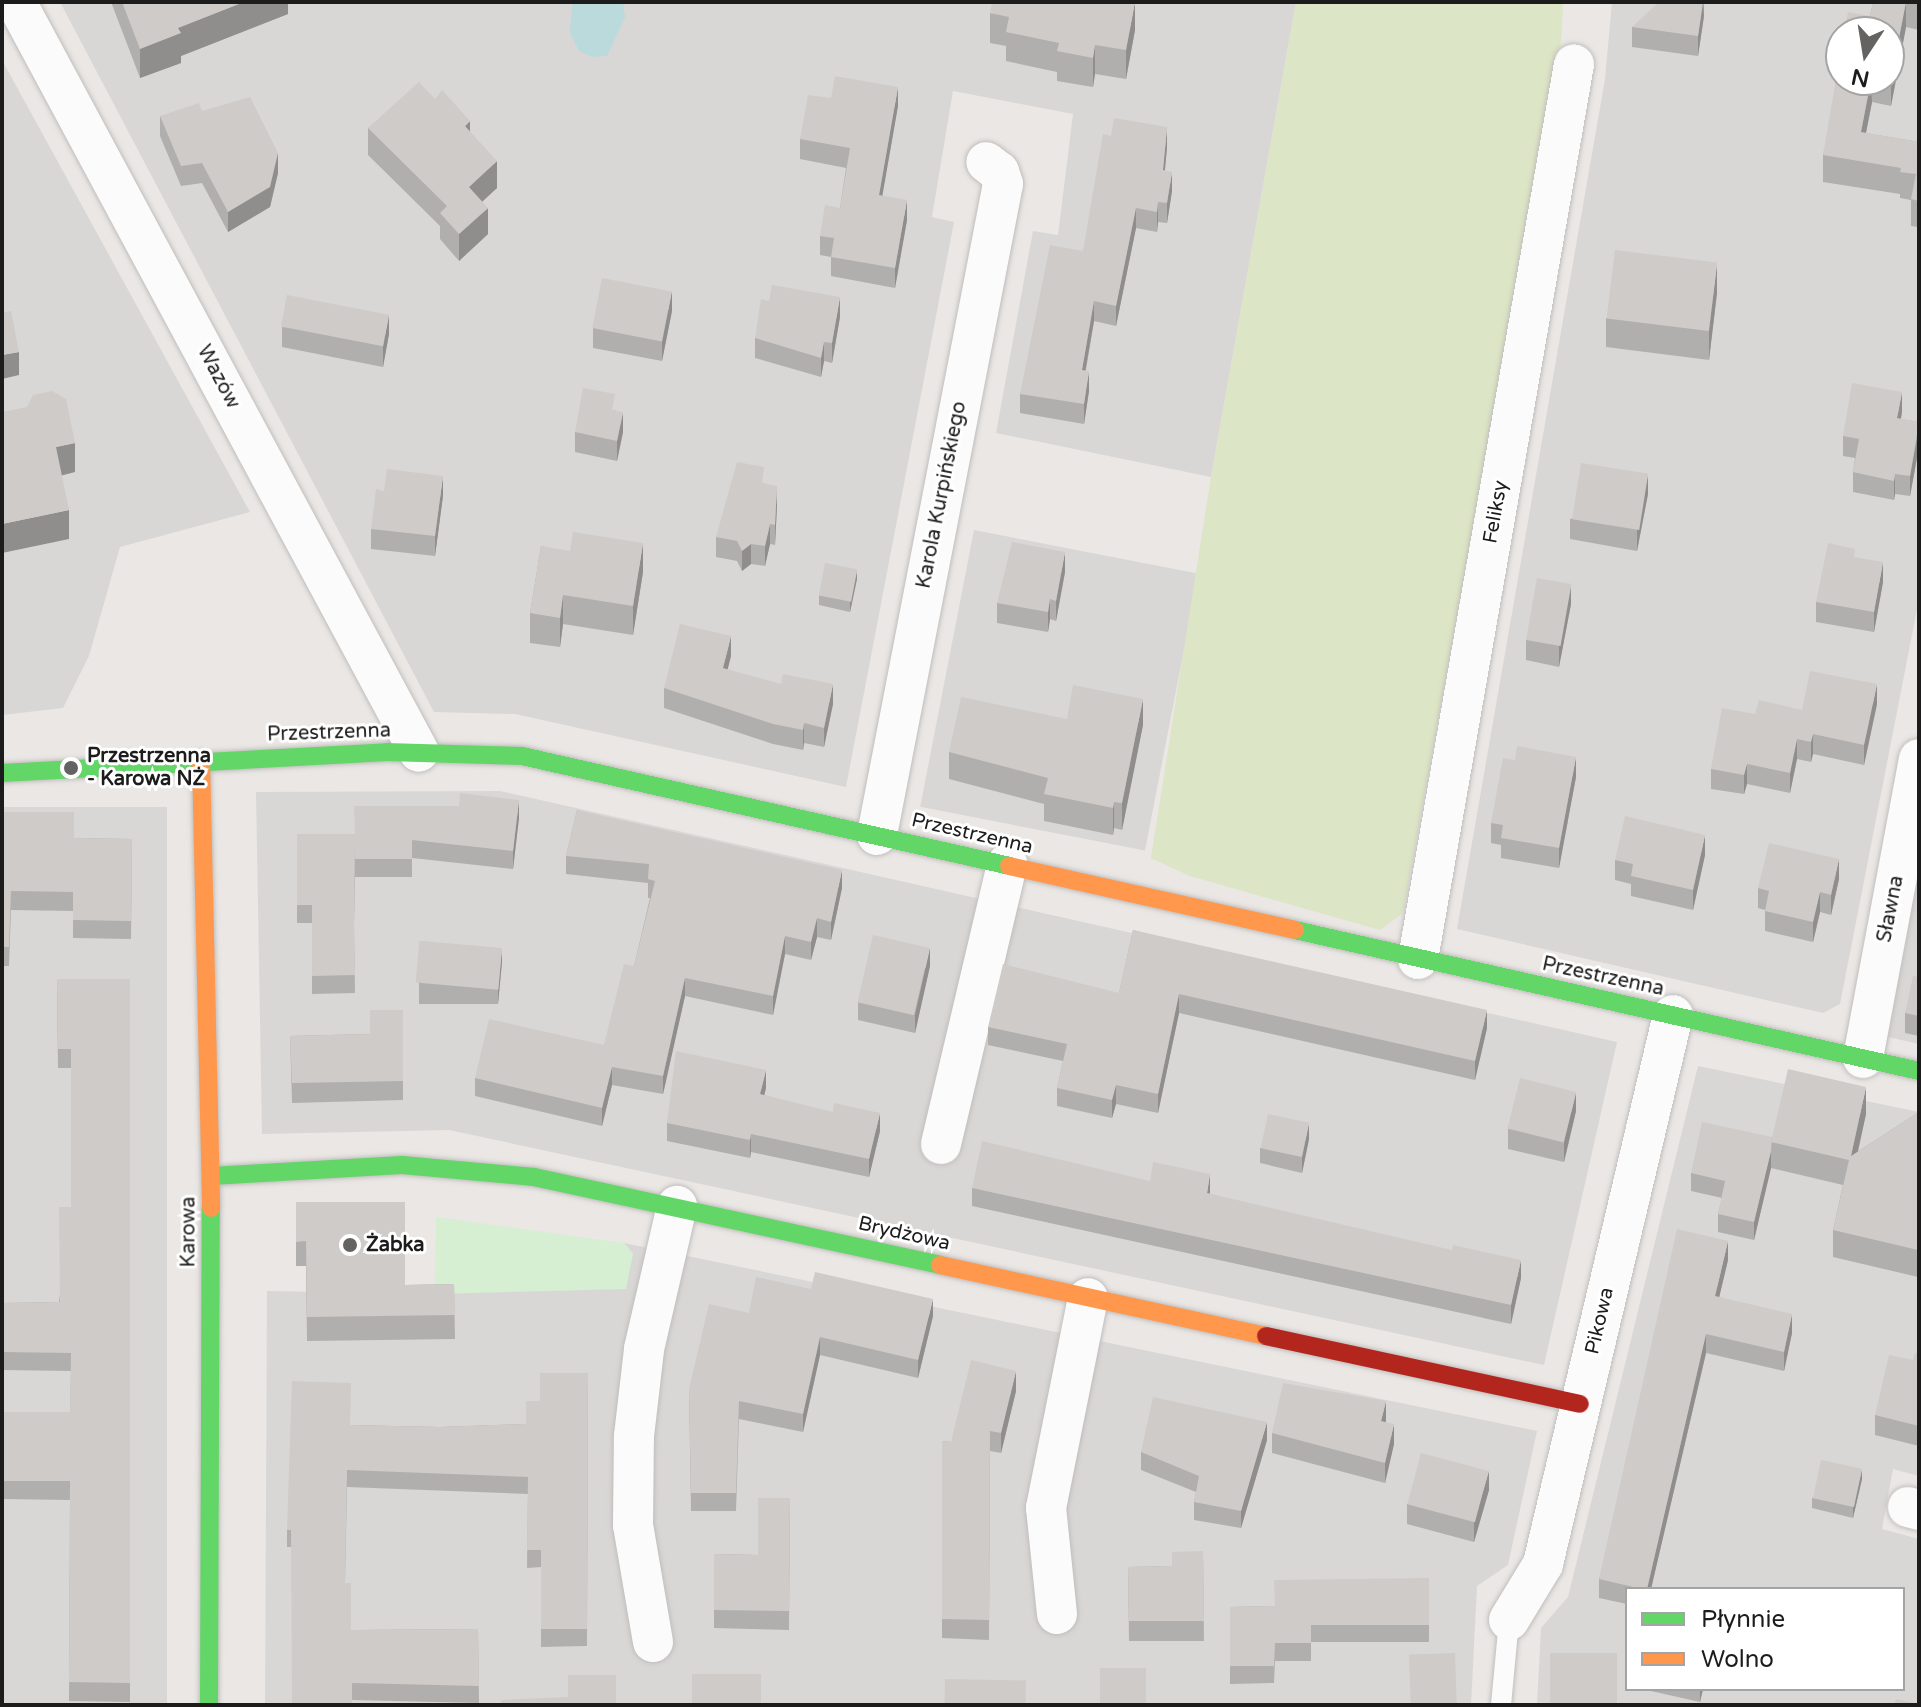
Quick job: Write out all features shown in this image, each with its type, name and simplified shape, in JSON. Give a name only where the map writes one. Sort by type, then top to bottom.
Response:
[{"type":"street","name":"Wazów","points":[[16,2],[419,752]]},
{"type":"street","name":"Feliksy","points":[[1418,959],[1574,64]]},
{"type":"street","name":"Karola Kurpińskiego","points":[[877,835],[1003,184],[999,172],[986,162]]},
{"type":"street","name":"Przestrzenna","points":[[2,773],[201,760],[419,752],[522,756],[1919,1071]]},
{"type":"street","name":"Sławna","points":[[1863,1058],[1919,759]]},
{"type":"street","name":"Karowa","points":[[201,760],[211,1176],[209,1705]]},
{"type":"street","points":[[941,1144],[1007,864]]},
{"type":"street","name":"Pikowa","points":[[1509,1620],[1543,1564],[1673,1015]]},
{"type":"street","name":"Brydżowa","points":[[211,1176],[436,1166],[534,1177],[1580,1404]]},
{"type":"street","points":[[653,1642],[633,1521],[634,1436],[644,1349],[677,1206]]},
{"type":"street","points":[[1057,1614],[1046,1508],[1088,1298]]},
{"type":"lane","points":[[1501,1705],[1509,1620]]},
{"type":"shaded area","points":[[60,2],[1296,2],[1211,477],[996,433],[1033,231],[1058,235],[1073,114],[953,91],[932,217],[954,222],[846,787],[515,714],[434,712]]},
{"type":"shaded area","points":[[1612,2],[1879,2],[1919,20],[1919,599],[1840,1004],[1823,1013],[1457,929],[1605,79]]},
{"type":"shaded area","points":[[2,60],[250,512],[120,547],[89,656],[63,708],[2,715]]},
{"type":"shaded area","points":[[974,530],[1199,574],[1145,851],[920,807]]},
{"type":"shaded area","points":[[500,791],[1617,1042],[1544,1365],[449,1130],[262,1134],[256,792]]},
{"type":"shaded area","points":[[2,807],[167,807],[167,1705],[2,1705]]},
{"type":"shaded area","points":[[1919,871],[1919,1044],[1888,1037]]},
{"type":"shaded area","points":[[1698,1066],[1919,1112],[1919,1476],[1893,1469],[1882,1529],[1919,1539],[1919,1705],[1537,1705],[1541,1628],[1568,1597]]},
{"type":"shaded area","points":[[624,1243],[1537,1431],[1508,1565],[1477,1586],[1471,1705],[265,1705],[267,1291],[435,1294],[633,1254]]},
{"type":"green space","points":[[1296,2],[1563,2],[1561,44],[1403,913],[1380,930],[1190,876],[1151,858],[1211,477]]},
{"type":"green space","points":[[436,1217],[624,1243],[633,1254],[626,1289],[435,1294]]},
{"type":"water","points":[[572,2],[623,2],[625,17],[607,56],[592,57],[579,51],[570,33]]},
{"type":"building","points":[[122,2],[244,2],[178,28],[181,33],[140,49]]},
{"type":"building","points":[[992,2],[1135,2],[1126,50],[1095,45],[1093,58],[1057,51],[1059,43],[1006,32],[1009,17],[990,13]]},
{"type":"building","points":[[1659,2],[1703,2],[1698,36],[1632,27]]},
{"type":"building","points":[[1873,2],[1906,2],[1903,16],[1870,16]]},
{"type":"building","points":[[1848,12],[1870,16],[1847,16]]},
{"type":"building","points":[[835,76],[898,87],[879,195],[907,200],[895,268],[831,257],[834,238],[820,236],[825,205],[840,208],[850,148],[800,139],[808,95],[831,98]]},
{"type":"building","points":[[419,82],[435,99],[442,90],[470,121],[465,126],[497,161],[469,187],[488,208],[459,234],[440,213],[447,206],[368,128]]},
{"type":"building","points":[[1833,96],[1868,96],[1861,132],[1919,142],[1919,201],[1911,199],[1916,174],[1900,172],[1901,168],[1823,155]]},
{"type":"building","points":[[250,97],[278,153],[270,187],[228,212],[202,163],[181,166],[160,116],[199,103],[202,111]]},
{"type":"building","points":[[1114,118],[1167,127],[1163,170],[1172,172],[1167,203],[1158,202],[1157,212],[1136,208],[1116,306],[1094,301],[1082,370],[1089,371],[1084,404],[1020,394],[1050,245],[1083,251],[1103,134],[1111,136]]},
{"type":"building","points":[[1615,250],[1717,263],[1709,331],[1607,318]]},
{"type":"building","points":[[602,278],[672,292],[662,342],[592,328]]},
{"type":"building","points":[[772,285],[840,297],[832,343],[824,342],[821,358],[755,338],[761,299],[769,301]]},
{"type":"building","points":[[287,295],[389,315],[383,346],[281,326]]},
{"type":"building","points":[[11,311],[19,352],[2,355],[2,313]]},
{"type":"building","points":[[1852,383],[1902,392],[1897,418],[1919,422],[1910,476],[1895,474],[1894,481],[1853,472],[1859,439],[1843,436]]},
{"type":"building","points":[[583,388],[615,394],[612,410],[623,412],[617,441],[575,432]]},
{"type":"building","points":[[52,391],[66,399],[75,443],[56,447],[69,510],[2,524],[2,412],[27,407],[33,395]]},
{"type":"building","points":[[737,462],[764,467],[762,483],[777,486],[775,525],[770,524],[765,546],[751,544],[742,551],[737,541],[716,537]]},
{"type":"building","points":[[1581,463],[1648,474],[1639,530],[1572,519]]},
{"type":"building","points":[[387,469],[443,476],[435,536],[371,529],[376,489],[384,491]]},
{"type":"building","points":[[573,532],[643,543],[633,606],[563,595],[560,618],[530,613],[541,546],[570,551]]},
{"type":"building","points":[[1012,542],[1065,552],[1056,601],[1050,599],[1048,612],[997,603]]},
{"type":"building","points":[[1828,543],[1855,549],[1854,557],[1883,562],[1874,612],[1816,602]]},
{"type":"building","points":[[825,563],[857,569],[851,602],[819,595]]},
{"type":"building","points":[[1537,578],[1571,584],[1561,646],[1526,640]]},
{"type":"building","points":[[680,624],[731,636],[723,668],[781,684],[783,674],[833,684],[824,728],[804,723],[803,730],[773,724],[664,688]]},
{"type":"building","points":[[1810,671],[1877,684],[1864,745],[1813,734],[1811,742],[1797,739],[1790,773],[1747,764],[1744,775],[1711,769],[1722,708],[1755,714],[1759,700],[1802,710]]},
{"type":"building","points":[[1073,685],[1143,699],[1122,803],[1114,802],[1113,808],[1044,794],[1048,778],[949,752],[961,697],[1067,719]]},
{"type":"building","points":[[1517,746],[1576,757],[1559,848],[1501,838],[1503,825],[1491,823],[1503,758],[1515,760]]},
{"type":"building","points":[[460,793],[519,800],[513,851],[412,840],[412,859],[355,859],[355,846],[354,920],[355,975],[312,976],[312,905],[297,905],[297,834],[355,834],[354,806],[459,806]]},
{"type":"building","points":[[577,810],[842,870],[831,922],[817,918],[811,942],[785,936],[773,996],[685,978],[663,1076],[612,1067],[602,1108],[475,1078],[489,1019],[604,1045],[624,964],[634,966],[655,881],[648,879],[649,864],[566,856]]},
{"type":"building","points":[[4,812],[74,812],[74,838],[132,839],[131,921],[73,920],[73,892],[11,891],[9,947],[2,947]]},
{"type":"building","points":[[1625,816],[1705,835],[1693,890],[1631,876],[1633,864],[1615,860]]},
{"type":"building","points":[[1769,843],[1839,859],[1831,895],[1820,892],[1813,922],[1765,911],[1769,891],[1758,888]]},
{"type":"building","points":[[1133,930],[1487,1010],[1475,1061],[1179,994],[1158,1094],[1116,1085],[1112,1100],[1057,1088],[1067,1044],[988,1027],[1003,964],[1119,993]]},
{"type":"building","points":[[873,935],[930,948],[914,1015],[857,1002]]},
{"type":"building","points":[[419,941],[502,948],[498,990],[416,983]]},
{"type":"building","points":[[1913,976],[1919,977],[1919,1016],[1905,1013]]},
{"type":"building","points":[[57,979],[130,979],[130,1683],[69,1682],[70,1481],[2,1481],[2,1412],[70,1412],[71,1353],[2,1352],[2,1303],[60,1302],[59,1207],[71,1207],[71,1049],[58,1049]]},
{"type":"building","points":[[370,1010],[403,1010],[403,1081],[292,1083],[290,1036],[370,1034]]},
{"type":"building","points":[[676,1051],[766,1070],[760,1094],[833,1112],[834,1103],[880,1113],[869,1159],[751,1134],[750,1140],[667,1123]]},
{"type":"building","points":[[1788,1069],[1866,1087],[1851,1156],[1919,1112],[1918,1250],[1833,1230],[1849,1160],[1771,1142]]},
{"type":"building","points":[[1520,1078],[1576,1092],[1564,1142],[1507,1128]]},
{"type":"building","points":[[1268,1114],[1309,1123],[1302,1157],[1261,1148]]},
{"type":"building","points":[[1702,1122],[1772,1137],[1754,1222],[1718,1214],[1725,1181],[1691,1173]]},
{"type":"building","points":[[982,1141],[1150,1181],[1153,1162],[1210,1174],[1207,1193],[1452,1250],[1453,1245],[1521,1260],[1511,1305],[972,1188]]},
{"type":"building","points":[[296,1202],[405,1202],[405,1285],[454,1284],[455,1315],[307,1317],[306,1241],[296,1242]]},
{"type":"building","points":[[1677,1229],[1728,1241],[1715,1296],[1792,1314],[1784,1352],[1706,1334],[1647,1587],[1599,1579]]},
{"type":"building","points":[[815,1272],[933,1299],[918,1360],[820,1337],[803,1414],[739,1401],[736,1493],[691,1493],[689,1389],[709,1304],[749,1313],[756,1277],[811,1289]]},
{"type":"building","points":[[1915,1353],[1919,1354],[1919,1426],[1875,1415],[1889,1355],[1913,1360]]},
{"type":"building","points":[[971,1360],[1016,1371],[1001,1433],[990,1431],[989,1620],[942,1619],[942,1441],[951,1442]]},
{"type":"building","points":[[540,1373],[588,1373],[587,1629],[541,1629],[541,1550],[527,1550],[528,1477],[347,1470],[345,1583],[351,1583],[351,1630],[478,1629],[479,1686],[352,1683],[352,1705],[292,1705],[291,1530],[287,1530],[292,1381],[351,1383],[350,1425],[439,1427],[526,1424],[526,1401],[540,1401]]},
{"type":"building","points":[[1283,1383],[1386,1401],[1381,1421],[1394,1424],[1385,1463],[1272,1433]]},
{"type":"building","points":[[1153,1397],[1267,1422],[1241,1511],[1194,1502],[1199,1476],[1141,1452]]},
{"type":"building","points":[[1421,1453],[1489,1471],[1475,1522],[1407,1504]]},
{"type":"building","points":[[1821,1460],[1862,1469],[1854,1507],[1813,1498]]},
{"type":"building","points":[[758,1498],[790,1498],[789,1611],[714,1610],[714,1554],[758,1555]]},
{"type":"building","points":[[1203,1551],[1204,1621],[1129,1621],[1128,1567],[1172,1566],[1172,1552]]},
{"type":"building","points":[[1429,1578],[1429,1625],[1311,1625],[1311,1643],[1275,1643],[1274,1666],[1230,1666],[1230,1607],[1275,1606],[1274,1580]]},
{"type":"building","points":[[1455,1653],[1457,1705],[1411,1705],[1409,1655]]},
{"type":"building","points":[[1550,1653],[1617,1653],[1617,1705],[1550,1705]]},
{"type":"building","points":[[1100,1668],[1146,1668],[1146,1705],[1100,1705]]},
{"type":"building","points":[[692,1674],[761,1674],[761,1705],[692,1705]]},
{"type":"building","points":[[568,1675],[616,1675],[616,1705],[501,1705],[501,1700],[568,1697]]},
{"type":"building","points":[[945,1679],[1026,1680],[1026,1705],[945,1705]]},
{"type":"building","points":[[1896,1699],[1919,1704],[1919,1705],[1894,1705]]},
{"type":"traffic: fast","points":[[2,773],[387,752],[522,756],[1009,866]]},
{"type":"traffic: fast","points":[[1295,930],[1919,1071]]},
{"type":"traffic: fast","points":[[211,1176],[402,1165],[534,1177],[940,1265]]},
{"type":"traffic: fast","points":[[209,1705],[211,1208]]},
{"type":"traffic: slow","points":[[201,760],[211,1208]]},
{"type":"traffic: slow","points":[[1009,866],[1295,930]]},
{"type":"traffic: slow","points":[[940,1265],[1266,1336]]},
{"type":"traffic: jam","points":[[1266,1336],[1580,1404]]},
{"type":"place","name":"Przestrzenna - Karowa NŻ","points":[[71,768]]},
{"type":"place","name":"Żabka","points":[[350,1245]]}]
